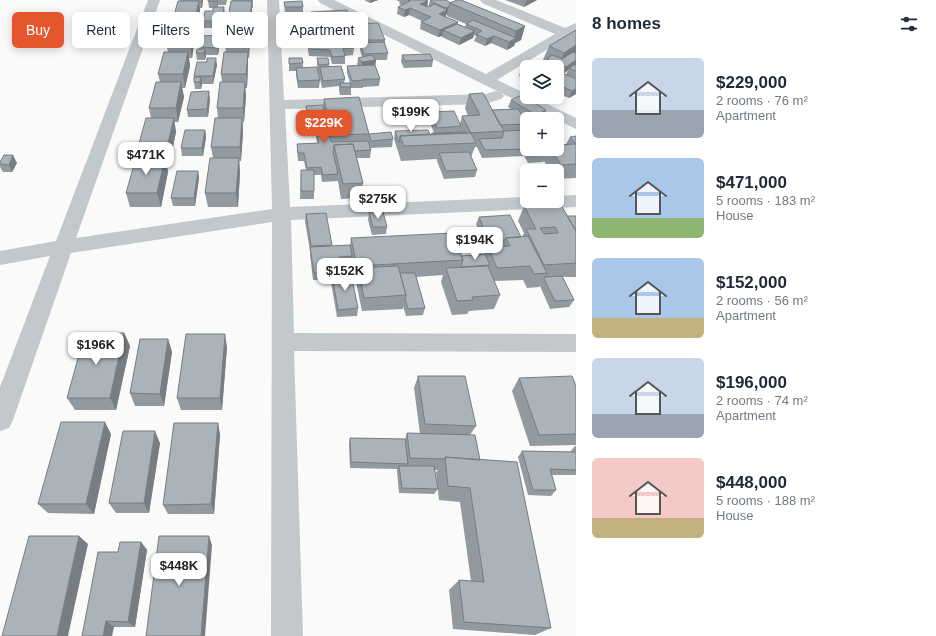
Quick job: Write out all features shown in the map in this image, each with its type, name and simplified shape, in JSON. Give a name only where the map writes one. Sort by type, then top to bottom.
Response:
[{"type":"street","points":[[0,420],[154,0]]},
{"type":"street","points":[[273,0],[282,214],[287,636]]},
{"type":"street","points":[[324,0],[576,124]]},
{"type":"street","points":[[486,0],[573,32]]},
{"type":"street","points":[[486,80],[573,32]]},
{"type":"street","points":[[277,105],[485,99],[511,92]]},
{"type":"street","points":[[0,258],[64,246],[282,214],[576,201]]},
{"type":"street","points":[[283,342],[576,343]]},
{"type":"building","points":[[217,0],[217,2],[208,1]]},
{"type":"building","points":[[408,0],[426,0],[428,1],[420,4],[428,7],[435,4],[447,10],[439,14],[458,22],[440,30],[421,22],[431,17],[410,8],[405,10],[398,7],[410,1]]},
{"type":"building","points":[[446,0],[451,3],[449,7],[446,8],[430,1]]},
{"type":"building","points":[[461,0],[525,26],[516,31],[450,3]]},
{"type":"building","points":[[178,1],[199,1],[196,12],[175,12]]},
{"type":"building","points":[[231,1],[252,1],[251,12],[229,12]]},
{"type":"building","points":[[302,1],[303,7],[285,7],[284,2]]},
{"type":"building","points":[[213,7],[224,7],[223,12],[212,12],[212,21],[204,21],[205,11],[213,11]]},
{"type":"building","points":[[347,10],[348,12],[311,12]]},
{"type":"building","points":[[473,20],[516,38],[509,42],[494,36],[487,39],[476,34],[482,31],[466,24]]},
{"type":"building","points":[[368,23],[378,23],[385,40],[368,40]]},
{"type":"building","points":[[457,24],[475,31],[461,38],[443,30]]},
{"type":"building","points":[[576,30],[576,45],[564,53],[549,46]]},
{"type":"building","points":[[212,35],[212,48],[204,47],[204,36]]},
{"type":"building","points":[[384,42],[388,53],[364,54],[362,48],[368,48],[368,43]]},
{"type":"building","points":[[343,48],[345,56],[332,57],[330,50],[309,49]]},
{"type":"building","points":[[197,49],[205,49],[204,53],[196,53]]},
{"type":"building","points":[[164,52],[188,52],[183,74],[158,74]]},
{"type":"building","points":[[224,52],[248,52],[246,74],[221,74]]},
{"type":"building","points":[[573,52],[576,53],[576,60],[566,67],[564,66],[564,60],[547,59],[552,55],[562,59]]},
{"type":"building","points":[[430,54],[433,60],[405,61],[402,55]]},
{"type":"building","points":[[371,55],[376,60],[362,62],[358,58]]},
{"type":"building","points":[[207,58],[216,58],[213,76],[194,76],[197,62],[207,62]]},
{"type":"building","points":[[289,58],[302,58],[303,63],[289,64]]},
{"type":"building","points":[[317,58],[328,58],[329,64],[319,65]]},
{"type":"building","points":[[576,64],[576,71],[569,68]]},
{"type":"building","points":[[375,65],[380,79],[363,79],[364,80],[352,81],[347,66]]},
{"type":"building","points":[[341,66],[345,79],[323,81],[320,67]]},
{"type":"building","points":[[317,67],[320,80],[298,81],[296,68]]},
{"type":"building","points":[[564,74],[576,79],[576,89],[572,91],[564,87]]},
{"type":"building","points":[[194,77],[201,77],[200,82],[194,82]]},
{"type":"building","points":[[156,82],[181,82],[176,108],[149,108]]},
{"type":"building","points":[[220,82],[245,82],[243,108],[217,108]]},
{"type":"building","points":[[340,83],[350,83],[351,87],[341,87]]},
{"type":"building","points":[[209,91],[207,109],[187,110],[191,92]]},
{"type":"building","points":[[483,93],[504,131],[471,133],[462,116],[480,115],[469,94]]},
{"type":"building","points":[[520,96],[520,104],[536,104],[546,110],[542,112],[531,112],[511,100]]},
{"type":"building","points":[[359,97],[369,134],[332,135],[324,99]]},
{"type":"building","points":[[323,105],[331,142],[368,141],[371,150],[355,151],[353,144],[334,145],[333,152],[338,174],[323,175],[321,167],[307,168],[304,153],[298,153],[297,144],[319,143],[315,123],[309,124],[306,106]]},
{"type":"building","points":[[518,109],[520,112],[520,124],[500,125],[492,110]]},
{"type":"building","points":[[454,111],[461,126],[437,128],[430,112]]},
{"type":"building","points":[[146,118],[174,118],[167,147],[138,147]]},
{"type":"building","points":[[215,118],[242,118],[240,147],[211,147]]},
{"type":"building","points":[[185,130],[205,130],[202,148],[181,148]]},
{"type":"building","points":[[428,130],[430,134],[400,136],[399,143],[395,131]]},
{"type":"building","points":[[520,130],[520,149],[485,150],[479,139],[502,138],[504,131]]},
{"type":"building","points":[[391,132],[393,139],[371,141],[369,134]]},
{"type":"building","points":[[432,133],[466,133],[432,134]]},
{"type":"building","points":[[471,133],[476,143],[404,146],[400,136]]},
{"type":"building","points":[[576,136],[576,144],[570,137]]},
{"type":"building","points":[[353,144],[363,183],[343,184],[334,145]]},
{"type":"building","points":[[576,144],[576,164],[560,164],[555,156],[564,156],[564,145]]},
{"type":"building","points":[[469,152],[477,170],[446,171],[439,153]]},
{"type":"building","points":[[4,155],[13,155],[9,165],[0,164]]},
{"type":"building","points":[[136,158],[165,158],[157,193],[126,193]]},
{"type":"building","points":[[210,158],[239,158],[236,193],[205,193]]},
{"type":"building","points":[[301,170],[314,170],[314,191],[301,191]]},
{"type":"building","points":[[177,171],[198,171],[194,198],[171,198]]},
{"type":"building","points":[[525,208],[563,208],[576,231],[576,263],[544,265],[526,229],[536,229]],"holes":[[[555,227],[558,233],[544,234],[540,228]]]},
{"type":"building","points":[[369,212],[383,212],[387,227],[373,227]]},
{"type":"building","points":[[326,213],[332,245],[311,246],[306,214]]},
{"type":"building","points":[[510,215],[521,237],[489,241],[479,217]]},
{"type":"building","points":[[567,216],[576,216],[576,231]]},
{"type":"building","points":[[453,233],[463,260],[357,266],[351,238]]},
{"type":"building","points":[[528,236],[547,273],[534,274],[530,266],[497,268],[488,247],[510,246],[506,238]]},
{"type":"building","points":[[350,245],[352,256],[339,257],[341,272],[314,273],[310,247]]},
{"type":"building","points":[[485,254],[490,265],[461,267],[463,260],[461,256]]},
{"type":"building","points":[[398,266],[406,295],[364,298],[358,268]]},
{"type":"building","points":[[488,266],[500,295],[472,297],[473,300],[457,301],[446,268]]},
{"type":"building","points":[[400,273],[415,273],[425,308],[408,309]]},
{"type":"building","points":[[351,274],[358,308],[338,310],[332,275]]},
{"type":"building","points":[[562,276],[574,300],[555,301],[544,279],[545,277]]},
{"type":"building","points":[[85,333],[124,333],[110,398],[67,398]]},
{"type":"building","points":[[186,334],[225,334],[220,398],[177,398]]},
{"type":"building","points":[[140,339],[168,339],[160,394],[130,393]]},
{"type":"building","points":[[418,376],[465,376],[476,426],[425,424]]},
{"type":"building","points":[[572,376],[576,386],[576,434],[539,435],[519,378]]},
{"type":"building","points":[[61,422],[105,422],[86,504],[38,504]]},
{"type":"building","points":[[174,423],[218,423],[211,504],[163,505]]},
{"type":"building","points":[[123,431],[155,431],[144,503],[109,503]]},
{"type":"building","points":[[407,433],[475,435],[480,460],[445,457],[444,459],[410,458]]},
{"type":"building","points":[[350,438],[405,439],[408,464],[351,462]]},
{"type":"building","points":[[522,451],[576,452],[576,470],[550,469],[556,490],[533,490]]},
{"type":"building","points":[[445,457],[517,462],[551,628],[464,622],[459,580],[484,582],[470,488],[448,486]]},
{"type":"building","points":[[399,466],[434,466],[438,489],[402,488]]},
{"type":"building","points":[[29,536],[79,536],[57,636],[2,636]]},
{"type":"building","points":[[159,536],[209,536],[201,636],[146,636]]},
{"type":"building","points":[[120,542],[141,542],[128,622],[106,621],[103,636],[82,636],[98,552],[118,552]]}]
